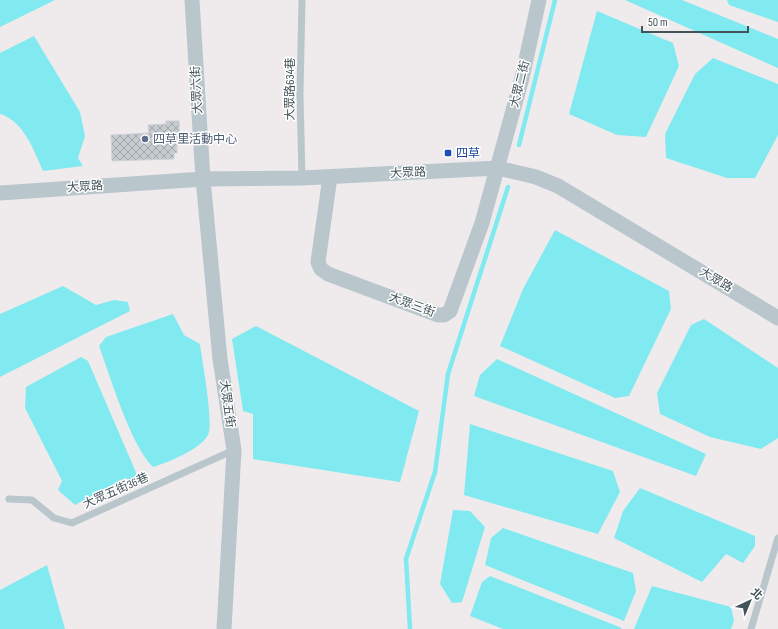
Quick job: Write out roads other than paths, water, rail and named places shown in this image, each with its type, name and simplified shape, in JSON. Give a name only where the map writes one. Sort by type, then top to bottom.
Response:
[{"type":"street","name":"大眾六街","points":[[192,0],[203,179]]},
{"type":"street","name":"大眾二街","points":[[498,168],[522,78],[539,0]]},
{"type":"street","name":"大眾路","points":[[0,193],[203,179],[330,177],[498,168],[536,177],[558,186],[778,318]]},
{"type":"street","name":"大眾三街","points":[[330,177],[318,262],[321,269],[328,274],[423,310],[438,315],[444,315],[450,311],[482,224],[498,168]]},
{"type":"street","name":"大眾五街","points":[[203,179],[220,359],[234,450],[224,629]]},
{"type":"lane","name":"大眾路634巷","points":[[302,0],[300,94],[302,178]]},
{"type":"lane","name":"大眾五街36巷","points":[[9,499],[32,500],[54,518],[72,523],[234,450]]},
{"type":"lane","points":[[751,629],[778,538]]},
{"type":"water","points":[[0,0],[55,0],[0,27]]},
{"type":"water","points":[[625,0],[682,0],[778,39],[778,68]]},
{"type":"water","points":[[727,0],[778,0],[778,22],[729,5]]},
{"type":"water","points":[[597,11],[673,43],[679,66],[646,137],[617,135],[569,114]]},
{"type":"water","points":[[34,36],[80,112],[85,136],[78,158],[83,166],[43,171],[32,146],[22,130],[16,123],[0,114],[0,53]]},
{"type":"water","points":[[713,58],[778,84],[778,135],[755,178],[727,178],[666,158],[665,134],[695,74]]},
{"type":"water","points":[[555,230],[669,291],[671,309],[629,396],[615,398],[500,346],[523,289]]},
{"type":"water","points":[[63,286],[96,305],[114,300],[128,302],[130,311],[0,377],[0,314]]},
{"type":"water","points":[[173,314],[184,335],[200,344],[209,405],[209,428],[208,435],[204,440],[191,450],[175,459],[153,467],[145,457],[129,427],[99,346],[106,337]]},
{"type":"water","points":[[704,319],[778,368],[778,438],[761,449],[710,437],[660,414],[657,393],[691,325]]},
{"type":"water","points":[[256,326],[419,411],[400,482],[253,459],[253,414],[243,411],[232,339]]},
{"type":"water","points":[[81,357],[88,361],[138,477],[136,483],[131,482],[126,478],[75,505],[58,490],[62,481],[25,408],[26,387]]},
{"type":"water","points":[[497,359],[706,454],[696,476],[474,396],[480,375]]},
{"type":"water","points":[[470,424],[613,471],[620,492],[598,534],[464,495]]},
{"type":"water","points":[[640,488],[755,536],[755,546],[743,563],[726,554],[702,582],[614,538],[623,511]]},
{"type":"water","points":[[453,510],[470,511],[485,527],[462,602],[452,603],[440,584]]},
{"type":"water","points":[[503,528],[633,573],[636,591],[624,621],[485,565],[491,538]]},
{"type":"water","points":[[47,565],[65,629],[0,629],[0,590]]},
{"type":"water","points":[[490,576],[622,628],[503,629],[470,616],[482,582]]},
{"type":"water","points":[[652,586],[731,607],[734,621],[731,629],[634,629]]},
{"type":"waterway","points":[[519,145],[555,0]]},
{"type":"waterway","points":[[410,629],[406,559],[435,472],[448,374],[508,187]]},
{"type":"place","name":"四草里活動中心","points":[[145,139]]},
{"type":"place","name":"四草","points":[[448,153]]}]
